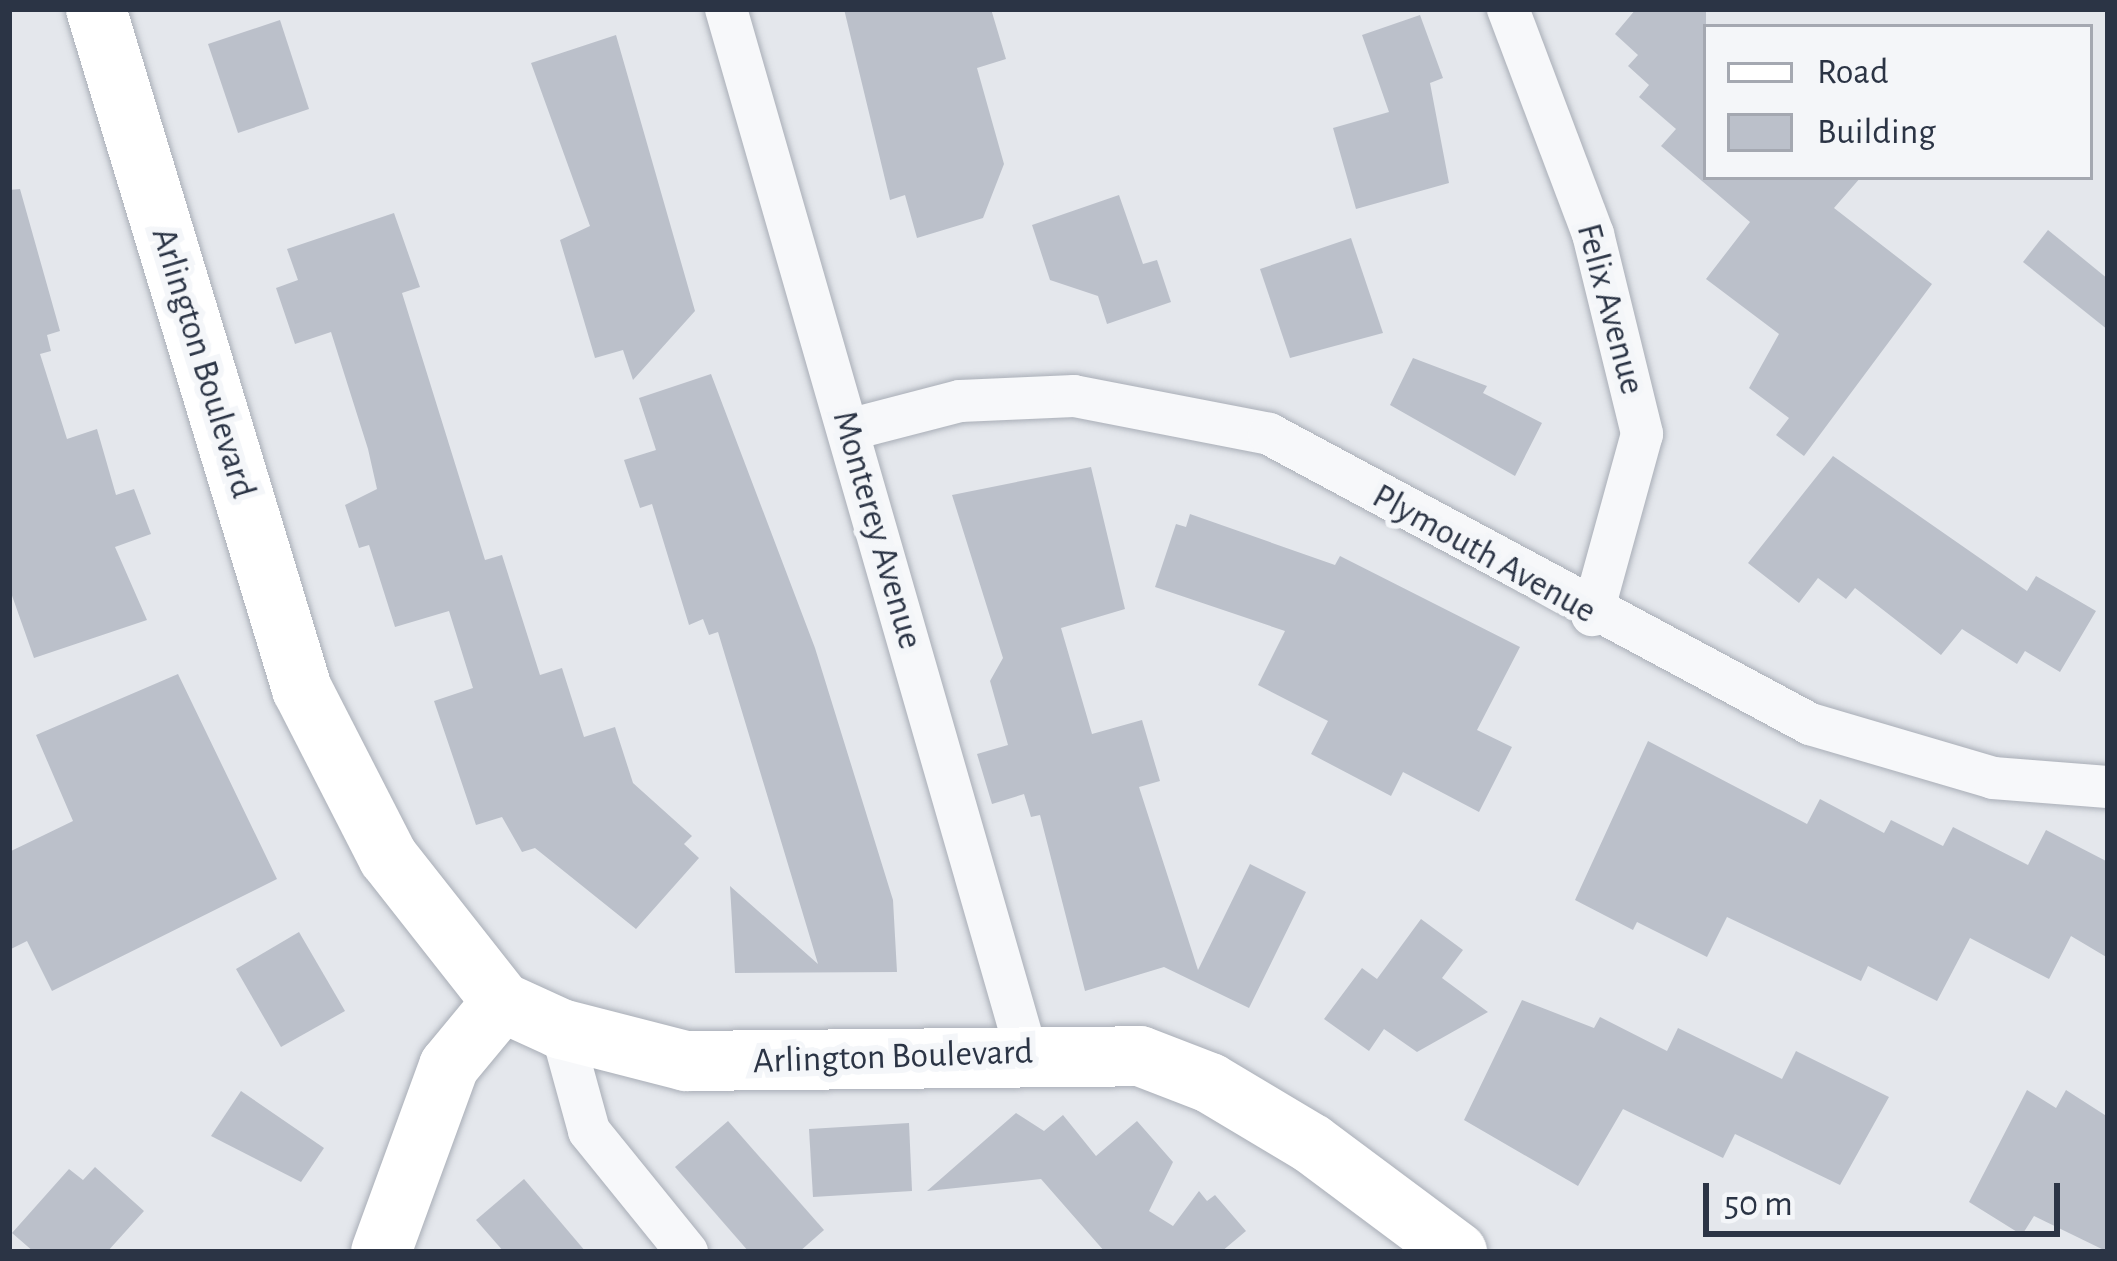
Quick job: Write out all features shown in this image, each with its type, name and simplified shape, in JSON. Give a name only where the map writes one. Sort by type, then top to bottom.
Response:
[{"type":"main road","name":"Arlington Boulevard","points":[[96,9],[302,689],[388,857],[502,1002],[561,1029],[686,1061],[832,1066],[1026,1051],[1140,1056],[1210,1083],[1312,1144],[1456,1252]]},
{"type":"main road","points":[[381,1252],[449,1066],[502,1002]]},
{"type":"street","name":"Monterey Avenue","points":[[726,9],[1026,1051]]},
{"type":"street","name":"Felix Avenue","points":[[1508,9],[1593,234],[1642,434],[1592,615]]},
{"type":"street","name":"Plymouth Avenue","points":[[848,430],[960,400],[1074,396],[1269,434],[1592,615],[1810,724],[1994,778],[2108,787]]},
{"type":"street","points":[[561,1029],[589,1131],[687,1252]]},
{"type":"building","points":[[844,9],[991,9],[1006,59],[977,68],[1004,164],[983,218],[917,238],[905,195],[890,200]]},
{"type":"building","points":[[1636,9],[1706,9],[1703,180],[1858,180],[1834,208],[1932,284],[1804,456],[1776,435],[1789,418],[1749,388],[1779,334],[1706,279],[1750,222],[1661,146],[1676,129],[1639,97],[1649,85],[1628,66],[1638,55],[1615,34]]},
{"type":"building","points":[[1420,15],[1443,78],[1430,83],[1449,183],[1356,209],[1333,128],[1389,112],[1362,35]]},
{"type":"building","points":[[280,20],[309,109],[238,133],[208,44]]},
{"type":"building","points":[[616,35],[695,311],[633,380],[623,350],[595,358],[560,240],[590,226],[531,63]]},
{"type":"building","points":[[20,189],[60,331],[47,335],[51,351],[40,354],[67,439],[97,429],[116,495],[134,489],[151,534],[115,547],[147,620],[34,658],[9,587],[9,190]]},
{"type":"building","points":[[1119,195],[1143,264],[1157,260],[1171,302],[1107,324],[1098,296],[1050,280],[1032,225]]},
{"type":"building","points":[[394,213],[420,287],[402,293],[485,560],[502,555],[540,675],[562,668],[584,737],[615,727],[633,783],[692,836],[684,844],[699,858],[636,929],[535,848],[522,852],[502,817],[476,825],[434,701],[473,688],[449,611],[395,627],[369,545],[359,548],[345,505],[377,489],[331,332],[295,344],[276,288],[298,280],[287,249]]},
{"type":"building","points":[[2048,230],[2108,279],[2108,330],[2023,262]]},
{"type":"building","points":[[1351,238],[1383,333],[1290,358],[1260,269]]},
{"type":"building","points":[[1413,358],[1487,386],[1483,393],[1542,423],[1515,476],[1390,405]]},
{"type":"building","points":[[711,374],[815,648],[893,900],[897,972],[735,973],[730,886],[818,964],[718,632],[709,635],[703,619],[689,625],[652,504],[640,508],[624,460],[656,450],[639,398]]},
{"type":"building","points":[[1833,456],[2027,591],[2036,576],[2096,611],[2060,672],[2025,651],[2017,664],[1962,629],[1941,655],[1855,588],[1846,599],[1818,578],[1799,603],[1748,563]]},
{"type":"building","points":[[1091,467],[1125,609],[1061,628],[1092,734],[1142,720],[1160,781],[1139,787],[1198,970],[1250,864],[1306,892],[1249,1008],[1164,967],[1085,991],[1040,815],[1031,817],[1024,794],[992,804],[977,754],[1008,745],[990,681],[1003,658],[952,495]]},
{"type":"building","points":[[1190,514],[1335,565],[1340,556],[1520,647],[1477,730],[1512,747],[1479,812],[1403,772],[1391,796],[1311,754],[1328,721],[1258,685],[1285,631],[1155,587],[1176,524],[1186,527]]},
{"type":"building","points":[[178,674],[277,879],[52,991],[27,941],[9,950],[9,852],[73,821],[36,735]]},
{"type":"building","points":[[1648,741],[1807,824],[1820,799],[1884,833],[1891,820],[1943,846],[1953,827],[2028,865],[2046,830],[2108,862],[2108,958],[2071,936],[2049,979],[1970,938],[1937,1001],[1868,966],[1861,981],[1727,917],[1707,957],[1637,922],[1633,930],[1575,900]]},
{"type":"building","points":[[1421,919],[1463,950],[1442,978],[1488,1012],[1417,1052],[1384,1029],[1369,1051],[1324,1019],[1362,968],[1377,979]]},
{"type":"building","points":[[299,932],[345,1011],[281,1047],[236,969]]},
{"type":"building","points":[[1522,1000],[1594,1028],[1600,1017],[1667,1051],[1678,1028],[1782,1079],[1796,1051],[1889,1097],[1840,1185],[1735,1134],[1723,1158],[1623,1109],[1578,1186],[1464,1120]]},
{"type":"building","points":[[2027,1090],[2056,1108],[2066,1090],[2108,1117],[2108,1252],[2034,1216],[2022,1235],[1969,1202]]},
{"type":"building","points":[[241,1091],[324,1148],[301,1182],[211,1136]]},
{"type":"building","points":[[1016,1113],[1044,1131],[1063,1115],[1096,1156],[1137,1121],[1173,1162],[1149,1211],[1173,1226],[1199,1191],[1207,1201],[1215,1195],[1246,1231],[1221,1252],[1105,1252],[1041,1179],[927,1191]]},
{"type":"building","points":[[728,1121],[824,1230],[799,1252],[749,1252],[675,1167]]},
{"type":"building","points":[[909,1123],[912,1191],[813,1197],[809,1129]]},
{"type":"building","points":[[95,1167],[144,1211],[107,1252],[34,1252],[12,1233],[69,1169],[83,1180]]},
{"type":"building","points":[[524,1179],[586,1252],[504,1252],[476,1220]]}]
